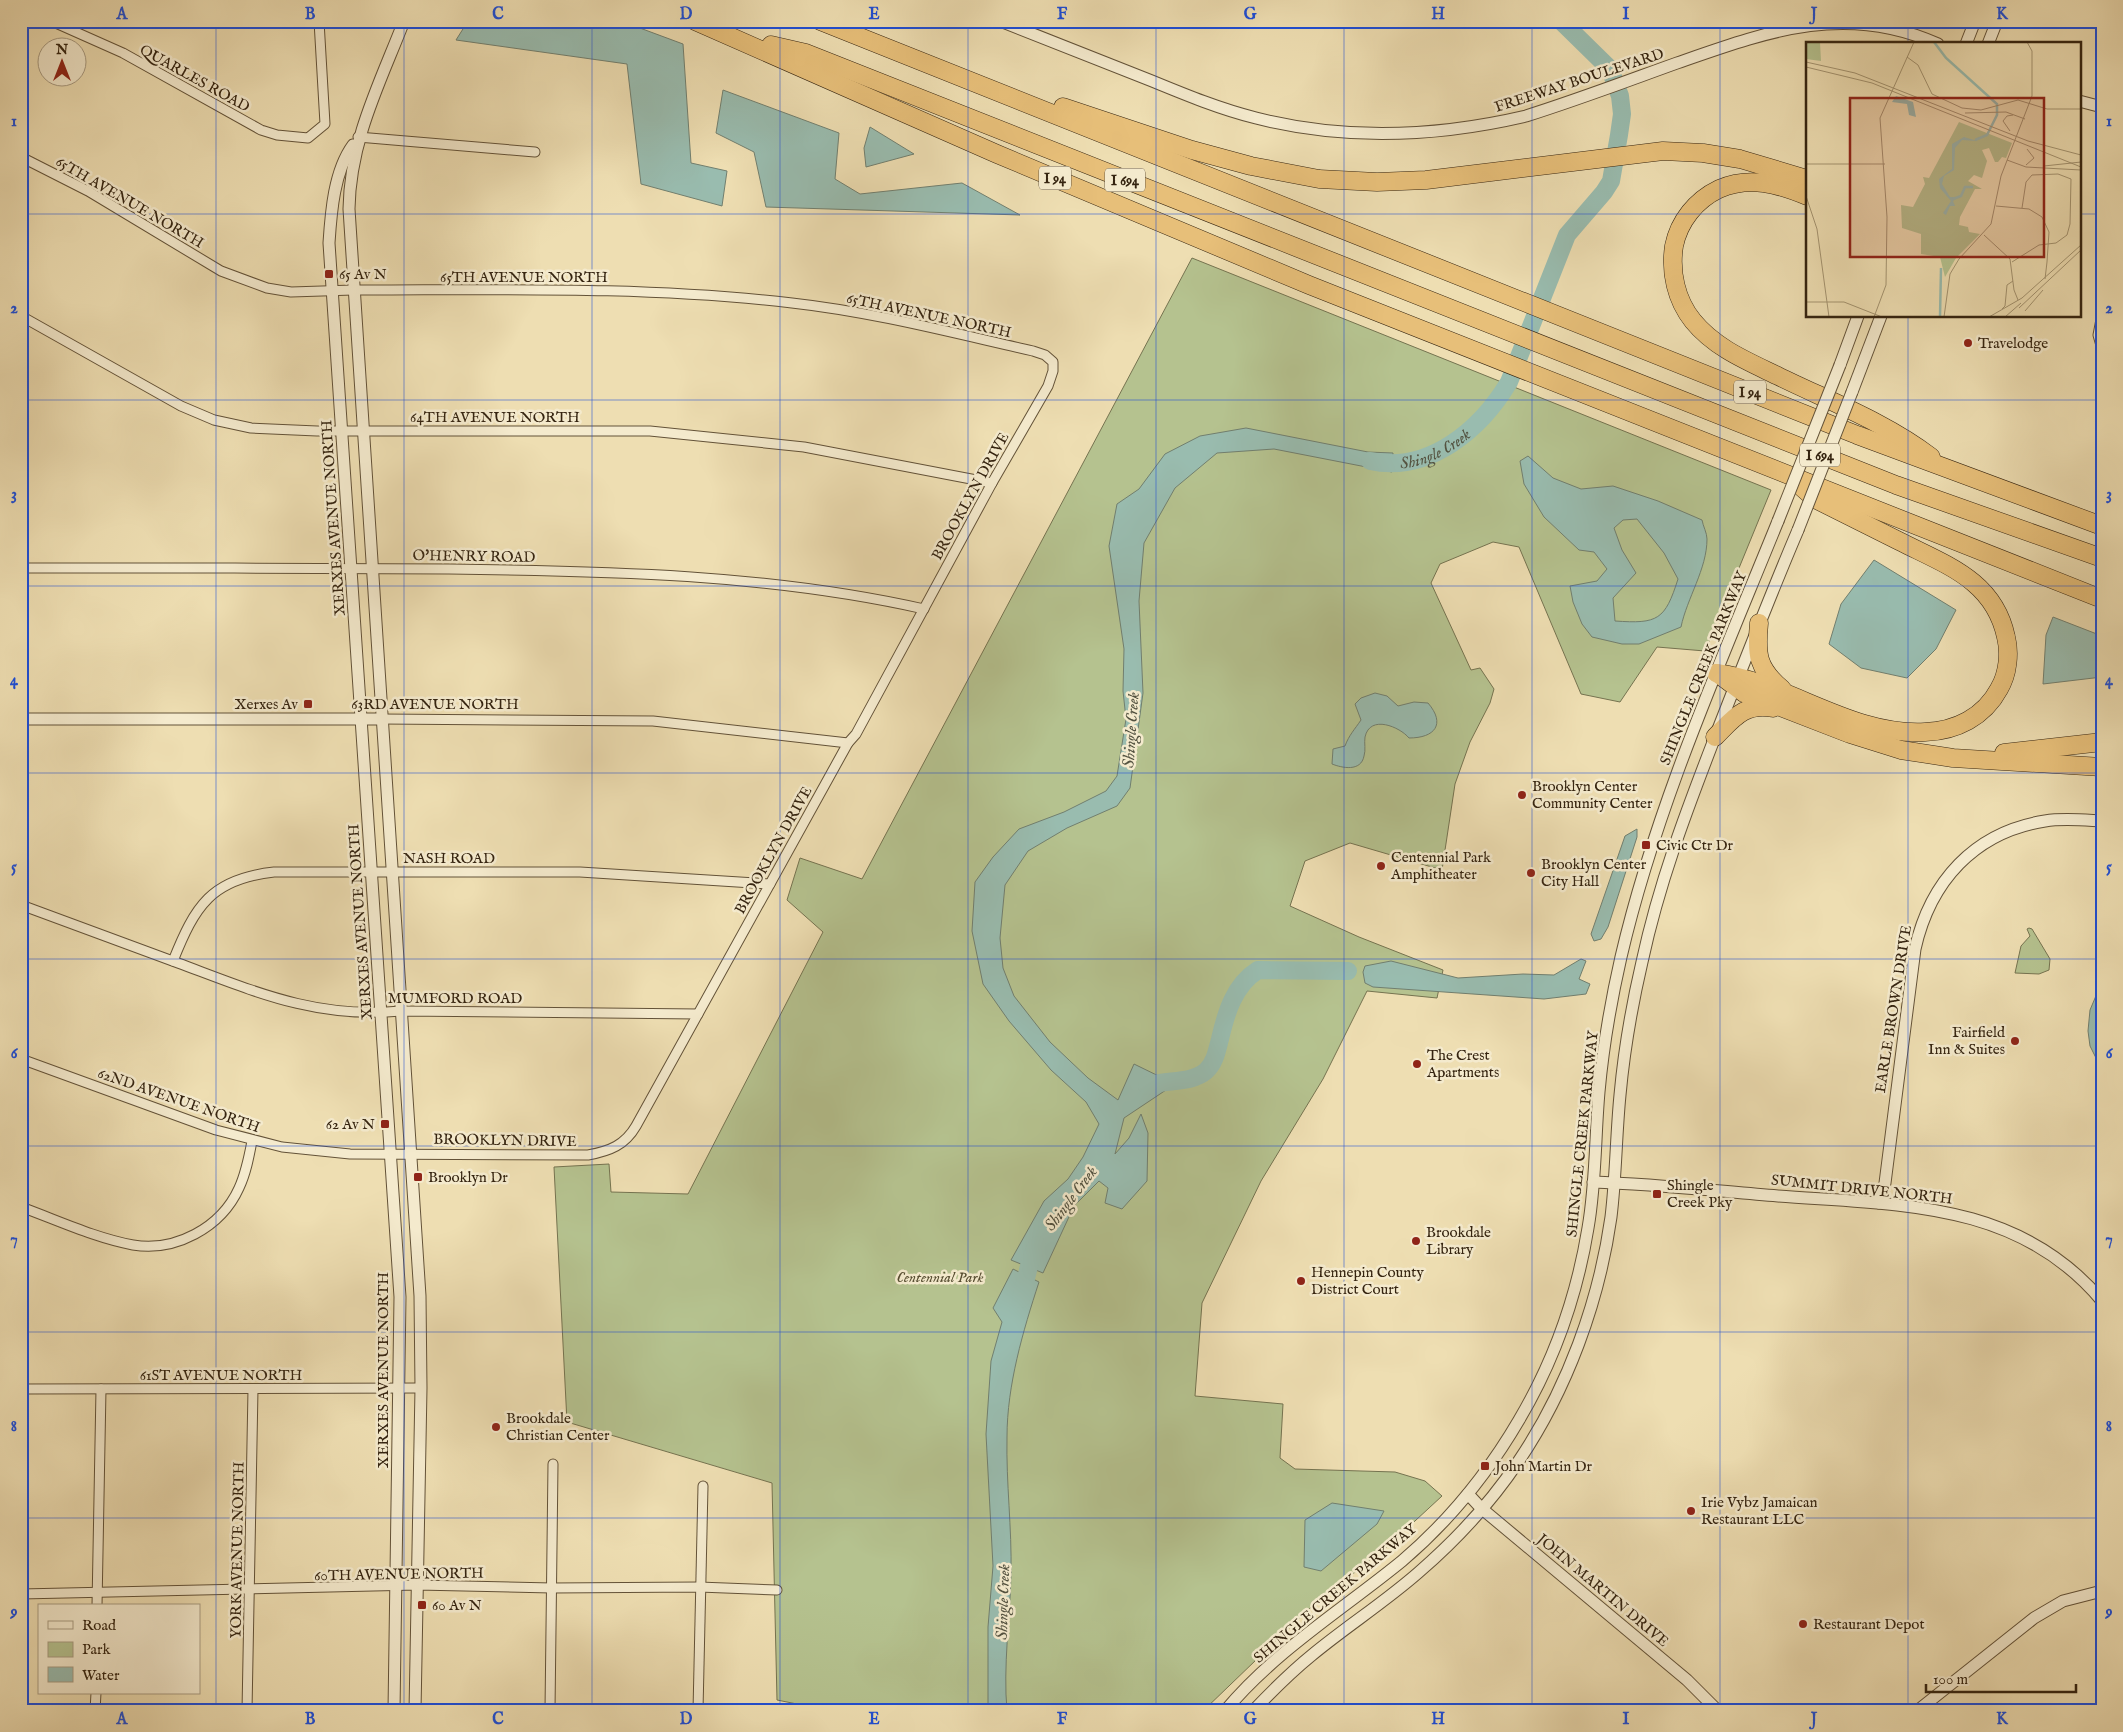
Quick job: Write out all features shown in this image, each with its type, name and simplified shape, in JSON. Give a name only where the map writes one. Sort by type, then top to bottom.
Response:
[{"type":"highway","name":"I 94","points":[[695,21],[1142,216],[2102,599]]},
{"type":"highway","name":"I 94","points":[[820,21],[1947,470],[2102,526]]},
{"type":"highway","name":"I 694","points":[[736,38],[806,52],[1923,495],[2102,558]]},
{"type":"highway","points":[[883,45],[1168,142],[1252,166],[1299,176],[1358,182],[1411,182],[1642,152],[1685,152],[1754,162],[1806,179]]},
{"type":"highway","points":[[1806,196],[1778,185],[1743,182],[1714,192],[1698,204],[1679,229],[1674,249],[1675,284],[1682,304],[1702,330],[1739,358],[1905,437],[1947,470]]},
{"type":"highway","points":[[1759,623],[1757,648],[1766,673],[1785,691],[1846,718],[1897,730],[1926,732],[1956,726],[1979,713],[1996,695],[2005,675],[2007,642],[2002,621],[1991,599],[1966,576],[1946,564],[1815,499],[1788,475]]},
{"type":"highway","points":[[1716,673],[1816,706]]},
{"type":"highway","points":[[1736,681],[1798,715]]},
{"type":"highway","points":[[1715,737],[1737,715],[1751,707],[1773,708],[1878,744],[1919,754],[1972,760],[2102,767]]},
{"type":"highway","points":[[1919,754],[2006,753],[2102,742]]},
{"type":"street","name":"QUARLES ROAD","points":[[51,21],[123,53],[261,130],[284,136],[308,138],[326,124],[319,21]]},
{"type":"street","name":"XERXES AVENUE NORTH","points":[[394,1711],[400,1297],[330,243],[333,206],[344,161],[358,137],[404,21]]},
{"type":"street","name":"FREEWAY BOULEVARD","points":[[1000,21],[1226,110],[1264,120],[1316,130],[1378,135],[1432,133],[1494,124],[1526,116],[1751,37],[1813,24],[1870,25],[1911,34],[1933,42]]},
{"type":"street","points":[[1967,42],[1975,21]]},
{"type":"street","points":[[1989,42],[1997,21]]},
{"type":"street","points":[[2080,101],[2102,107]]},
{"type":"street","name":"XERXES AVENUE NORTH","points":[[358,137],[349,193],[353,290],[420,1304],[421,1388],[415,1711]]},
{"type":"street","points":[[358,137],[535,152]]},
{"type":"street","name":"65TH AVENUE NORTH","points":[[21,157],[88,191],[221,271],[267,288],[291,292],[333,290],[607,291],[757,299],[794,303],[911,323],[1033,351],[1045,355],[1053,362]]},
{"type":"street","points":[[2102,314],[2098,335],[2102,348]]},
{"type":"street","name":"64TH AVENUE NORTH","points":[[21,316],[181,406],[214,420],[251,428],[277,431],[650,432],[804,447],[992,483]]},
{"type":"street","name":"SHINGLE CREEK PARKWAY","points":[[1225,1711],[1261,1673],[1296,1642],[1404,1558],[1468,1494],[1497,1456],[1521,1418],[1542,1377],[1560,1335],[1580,1270],[1588,1227],[1593,1182],[1602,1064],[1629,922],[1654,838],[1716,673],[1857,318]]},
{"type":"street","points":[[1253,1711],[1312,1655],[1419,1572],[1454,1539],[1494,1495],[1519,1460],[1544,1419],[1579,1342],[1597,1284],[1608,1237],[1620,1094],[1641,966],[1671,853],[1736,681],[1798,530],[1880,318]]},
{"type":"street","name":"BROOKLYN DRIVE","points":[[391,1154],[410,1152],[588,1155],[617,1147],[629,1138],[848,743],[856,734],[992,483],[1048,386],[1053,371],[1053,362]]},
{"type":"street","name":"O'HENRY ROAD","points":[[21,568],[576,570],[721,579],[892,602],[924,609]]},
{"type":"street","name":"63RD AVENUE NORTH","points":[[21,719],[653,721],[848,743]]},
{"type":"street","name":"EARLE BROWN DRIVE","points":[[1879,1203],[1885,1183],[1915,949],[1921,922],[1934,896],[1960,862],[1988,841],[2012,830],[2045,821],[2102,822]]},
{"type":"street","name":"NASH ROAD","points":[[173,961],[191,918],[197,911],[218,890],[235,880],[254,874],[274,872],[622,873],[770,884]]},
{"type":"street","name":"MUMFORD ROAD","points":[[21,905],[268,997],[297,1005],[347,1012],[698,1014]]},
{"type":"street","name":"62ND AVENUE NORTH","points":[[21,1059],[216,1130],[252,1141],[315,1152],[391,1154]]},
{"type":"street","points":[[21,1207],[114,1241],[156,1246],[176,1242],[195,1234],[207,1226],[228,1207],[241,1183],[252,1141]]},
{"type":"street","name":"SUMMIT DRIVE NORTH","points":[[1593,1182],[1879,1203],[1958,1213],[1988,1222],[2019,1235],[2072,1271],[2102,1301]]},
{"type":"street","name":"61ST AVENUE NORTH","points":[[21,1389],[421,1388]]},
{"type":"street","points":[[97,1604],[100,1389]]},
{"type":"street","name":"YORK AVENUE NORTH","points":[[248,1711],[253,1389]]},
{"type":"street","points":[[550,1711],[552,1464]]},
{"type":"street","points":[[698,1711],[699,1586],[703,1486]]},
{"type":"street","name":"JOHN MARTIN DRIVE","points":[[1468,1494],[1481,1508],[1687,1680],[1718,1711]]},
{"type":"street","name":"60TH AVENUE NORTH","points":[[21,1594],[417,1585],[552,1588],[699,1586],[777,1590]]},
{"type":"street","points":[[1918,1711],[2034,1618],[2063,1601],[2102,1591]]},
{"type":"street","points":[[95,1711],[96,1694]]},
{"type":"green space","name":"Centennial Park","points":[[1192,258],[1771,490],[1705,651],[1657,647],[1620,702],[1581,694],[1519,547],[1493,542],[1440,564],[1431,583],[1471,670],[1480,668],[1494,689],[1490,703],[1470,742],[1455,784],[1442,870],[1350,843],[1305,861],[1290,906],[1359,937],[1443,970],[1437,998],[1367,991],[1323,1079],[1261,1181],[1202,1303],[1195,1396],[1283,1404],[1280,1458],[1295,1469],[1395,1472],[1425,1481],[1442,1496],[1389,1545],[1309,1609],[1203,1711],[832,1711],[777,1700],[772,1483],[567,1422],[554,1167],[609,1164],[611,1192],[688,1194],[823,932],[787,900],[800,858],[862,879]]},
{"type":"green space","points":[[2027,929],[2032,929],[2050,959],[2049,970],[2039,974],[2015,973],[2021,946],[2030,936]]},
{"type":"water","points":[[468,21],[621,21],[683,44],[691,163],[727,171],[722,206],[641,184],[627,64],[456,40]]},
{"type":"water","points":[[723,90],[839,133],[835,179],[860,194],[962,183],[1020,215],[766,207],[754,152],[716,133]]},
{"type":"water","points":[[870,127],[914,154],[866,167],[864,148]]},
{"type":"water","points":[[1246,428],[1368,452],[1393,453],[1392,472],[1274,449],[1217,453],[1175,488],[1144,543],[1139,601],[1143,693],[1130,788],[1117,806],[1067,828],[1028,851],[1005,885],[1000,938],[1003,968],[1014,996],[1050,1042],[1088,1078],[1118,1100],[1134,1064],[1175,1084],[1124,1118],[1115,1154],[1129,1138],[1141,1114],[1148,1133],[1147,1181],[1122,1209],[1105,1203],[1108,1188],[1099,1181],[1074,1206],[1043,1273],[1011,1260],[1044,1201],[1068,1179],[1083,1157],[1099,1124],[1086,1102],[1051,1070],[1009,1021],[983,984],[972,931],[975,882],[993,857],[1019,829],[1064,812],[1106,791],[1117,776],[1126,719],[1123,691],[1124,649],[1109,546],[1117,504],[1139,489],[1165,454],[1200,436]]},
{"type":"water","points":[[1528,456],[1553,478],[1581,489],[1613,486],[1658,501],[1702,520],[1707,537],[1704,561],[1681,627],[1639,644],[1622,644],[1592,637],[1582,624],[1573,602],[1570,586],[1597,581],[1607,569],[1594,552],[1579,550],[1544,517],[1524,484],[1520,461]],"holes":[[[1637,519],[1664,553],[1678,579],[1664,611],[1650,620],[1615,621],[1613,598],[1636,573],[1622,550],[1614,528],[1623,520]]]},
{"type":"water","points":[[1874,560],[1956,610],[1936,649],[1907,678],[1861,668],[1829,644],[1841,604]]},
{"type":"water","points":[[2053,617],[2102,636],[2102,677],[2043,684],[2046,635]]},
{"type":"water","points":[[1375,693],[1387,696],[1398,706],[1414,702],[1428,703],[1436,717],[1437,723],[1435,728],[1425,735],[1409,738],[1399,730],[1386,725],[1379,724],[1373,726],[1368,730],[1365,737],[1365,754],[1359,765],[1351,768],[1332,764],[1333,749],[1345,746],[1350,735],[1361,720],[1355,704],[1361,698]]},
{"type":"water","points":[[1637,829],[1637,837],[1608,927],[1601,939],[1594,941],[1591,934],[1625,836]]},
{"type":"water","points":[[1581,959],[1586,961],[1579,979],[1590,984],[1586,994],[1544,999],[1373,987],[1365,983],[1363,972],[1365,966],[1391,961],[1458,978],[1523,974],[1554,975]]},
{"type":"water","points":[[2098,991],[2102,991],[2102,1080],[2096,1078],[2096,1058],[2090,1046],[2088,1031],[2090,1010]]},
{"type":"water","points":[[1013,1269],[1039,1282],[1017,1358],[1008,1417],[1007,1454],[1011,1557],[1006,1660],[1007,1711],[988,1711],[988,1627],[993,1566],[986,1434],[991,1361],[1002,1322],[993,1308]]},
{"type":"water","points":[[1332,1503],[1384,1511],[1377,1524],[1321,1571],[1304,1567],[1305,1520]]},
{"type":"waterway","name":"Shingle Creek","points":[[1370,461],[1392,463],[1413,461],[1433,454],[1451,444],[1484,416],[1509,382],[1567,235],[1604,192],[1611,181],[1622,114],[1620,96],[1610,69],[1561,21]]},
{"type":"waterway","points":[[1147,1086],[1193,1078],[1206,1071],[1212,1064],[1215,1056],[1232,1000],[1243,983],[1258,970],[1348,971]]},
{"type":"waterway","name":"Shingle Creek","points":[[1021,1299],[1030,1262],[1037,1245]]},
{"type":"place","name":"65 Av N","points":[[329,274]]},
{"type":"place","name":"Travelodge","points":[[1968,343]]},
{"type":"place","name":"Xerxes Av","points":[[308,704]]},
{"type":"place","name":"Brooklyn Center Community Center","points":[[1522,795]]},
{"type":"place","name":"Civic Ctr Dr","points":[[1646,845]]},
{"type":"place","name":"Centennial Park Amphitheater","points":[[1381,866]]},
{"type":"place","name":"Brooklyn Center City Hall","points":[[1531,873]]},
{"type":"place","name":"Fairfield Inn & Suites","points":[[2015,1041]]},
{"type":"place","name":"The Crest Apartments","points":[[1417,1064]]},
{"type":"place","name":"62 Av N","points":[[385,1124]]},
{"type":"place","name":"Brooklyn Dr","points":[[418,1177]]},
{"type":"place","name":"Shingle Creek Pky","points":[[1657,1194]]},
{"type":"place","name":"Brookdale Library","points":[[1416,1241]]},
{"type":"place","name":"Hennepin County District Court","points":[[1301,1281]]},
{"type":"place","name":"Brookdale Christian Center","points":[[496,1427]]},
{"type":"place","name":"John Martin Dr","points":[[1485,1466]]},
{"type":"place","name":"Irie Vybz Jamaican Restaurant LLC","points":[[1691,1511]]},
{"type":"place","name":"60 Av N","points":[[422,1605]]},
{"type":"place","name":"Restaurant Depot","points":[[1803,1624]]}]
